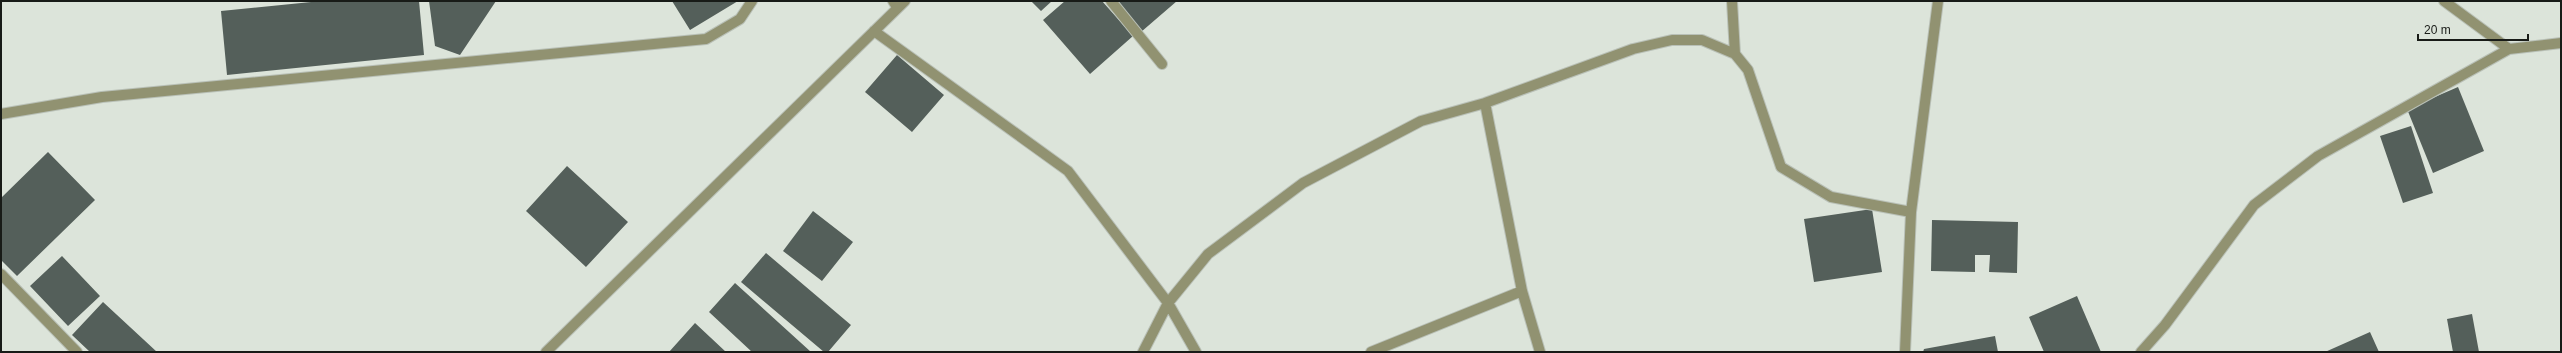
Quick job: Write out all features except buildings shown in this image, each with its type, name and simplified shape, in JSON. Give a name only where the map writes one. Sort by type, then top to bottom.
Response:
[{"type":"street","points":[[1,114],[102,97],[706,39],[740,19],[752,1]]},
{"type":"street","points":[[1112,1],[1162,64]]},
{"type":"street","points":[[1732,1],[1734,54]]},
{"type":"street","points":[[1905,352],[1910,212],[1938,1]]},
{"type":"street","points":[[2444,1],[2509,49]]},
{"type":"street","points":[[546,352],[874,31],[898,3]]},
{"type":"street","points":[[874,31],[1068,171],[1168,303],[1196,352]]},
{"type":"street","points":[[1143,352],[1168,303],[1208,254],[1303,183],[1421,121],[1485,103],[1633,49],[1672,40],[1702,40],[1734,54],[1748,70],[1781,167],[1832,197],[1910,212]]},
{"type":"street","points":[[2141,352],[2165,325],[2254,205],[2318,156],[2509,49],[2561,43]]},
{"type":"street","points":[[1485,103],[1522,290],[1540,352]]},
{"type":"street","points":[[1,274],[77,352]]},
{"type":"street","points":[[1371,352],[1522,290]]}]
